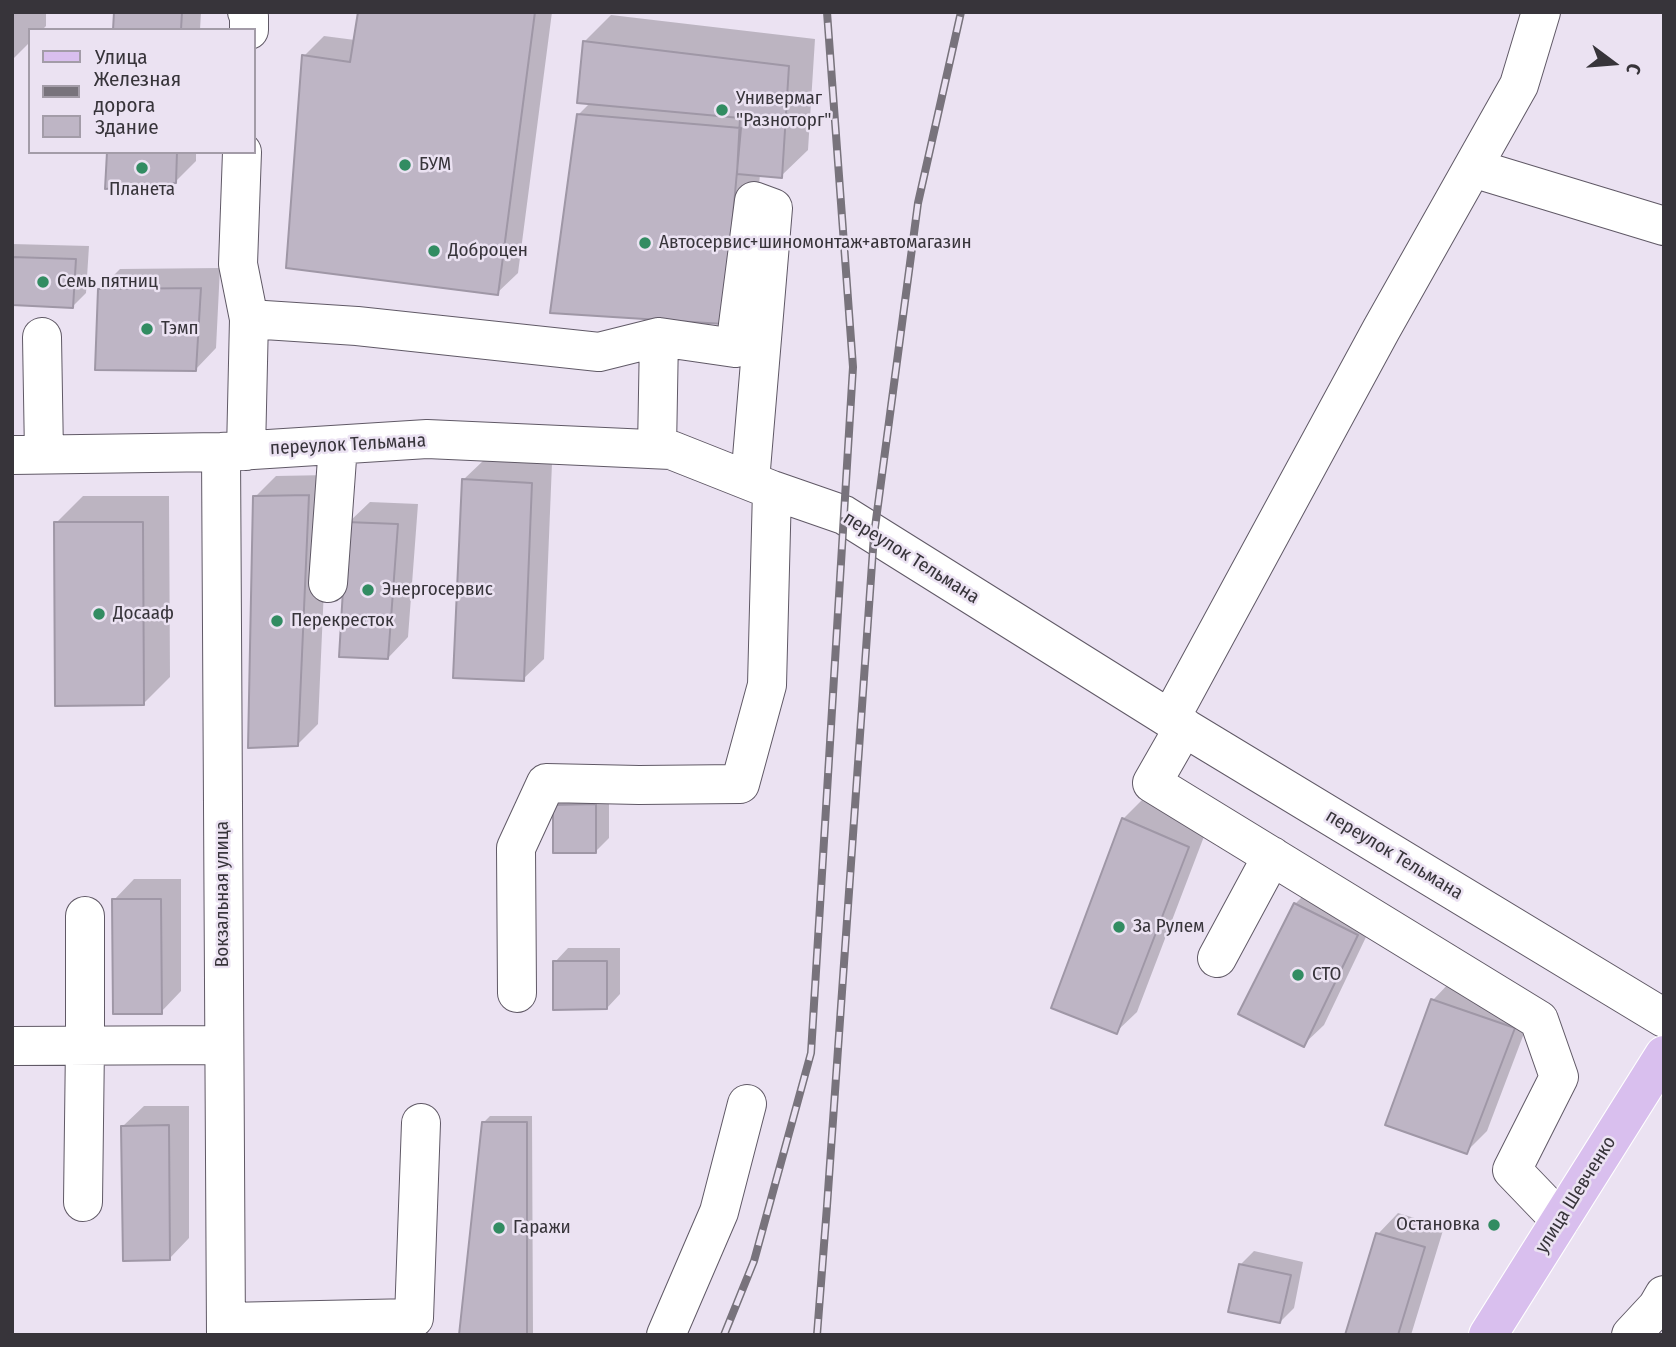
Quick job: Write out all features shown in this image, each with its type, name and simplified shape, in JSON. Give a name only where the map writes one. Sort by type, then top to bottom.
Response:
[{"type":"main road","name":"улица Шевченко","points":[[1488,1335],[1664,1055]]},
{"type":"street","points":[[1541,12],[1520,85],[1381,330],[1177,723],[1152,783],[1539,1020],[1559,1077],[1512,1170],[1560,1220]]},
{"type":"street","name":"Вокзальная улица","points":[[226,1328],[224,1045],[234,452],[249,319],[238,264],[242,154]]},
{"type":"street","points":[[1473,167],[1664,226]]},
{"type":"street","points":[[249,319],[357,326],[599,352],[659,337],[735,348],[754,201],[773,208],[761,485],[767,685],[740,784],[546,783],[516,848],[517,993]]},
{"type":"street","points":[[28,454],[42,337]]},
{"type":"street","points":[[657,449],[659,337]]},
{"type":"street","name":"переулок Тельмана","points":[[28,454],[234,452],[428,439],[671,450],[844,515],[1177,723],[1664,1018]]},
{"type":"street","points":[[328,583],[338,445]]},
{"type":"street","points":[[1217,958],[1272,856]]},
{"type":"street","points":[[83,1202],[85,916]]},
{"type":"street","points":[[12,1046],[224,1045]]},
{"type":"street","points":[[666,1335],[719,1212],[747,1104]]},
{"type":"street","points":[[226,1328],[414,1326],[421,1123]]},
{"type":"street","points":[[1630,1335],[1661,1304]]},
{"type":"building","points":[[114,12],[182,12],[181,28],[113,28]]},
{"type":"building","name":"БУМ","points":[[358,12],[535,12],[498,295],[286,268],[302,55],[350,62]]},
{"type":"building","name":"Универмаг \"Разноторг\"","points":[[583,41],[789,66],[782,178],[737,174],[740,118],[577,103]]},
{"type":"building","name":"Автосервис+шиномонтаж+автомагазин","points":[[577,114],[741,128],[723,324],[550,313]]},
{"type":"building","name":"Планета","points":[[107,154],[177,154],[176,183],[105,189]]},
{"type":"building","name":"Семь пятниц","points":[[12,257],[76,259],[73,308],[12,305]]},
{"type":"building","name":"Тэмп","points":[[201,288],[196,371],[95,370],[98,289]]},
{"type":"building","points":[[462,479],[532,483],[524,681],[453,678]]},
{"type":"building","name":"Перекресток","points":[[309,495],[298,746],[248,748],[253,496]]},
{"type":"building","name":"Досааф","points":[[54,522],[143,522],[144,705],[55,706]]},
{"type":"building","name":"Энергосервис","points":[[347,522],[398,524],[388,659],[339,657]]},
{"type":"building","points":[[596,804],[596,853],[553,853],[553,805]]},
{"type":"building","name":"За Рулем","points":[[1122,818],[1189,847],[1117,1034],[1051,1008]]},
{"type":"building","points":[[112,899],[161,899],[162,1014],[113,1014]]},
{"type":"building","name":"СТО","points":[[1294,903],[1358,935],[1304,1047],[1238,1014]]},
{"type":"building","points":[[553,961],[607,961],[607,1009],[553,1010]]},
{"type":"building","points":[[1431,999],[1515,1028],[1467,1154],[1385,1125]]},
{"type":"building","name":"Гаражи","points":[[482,1122],[527,1122],[527,1335],[459,1335]]},
{"type":"building","points":[[169,1125],[170,1260],[123,1261],[121,1126]]},
{"type":"building","points":[[1376,1233],[1425,1247],[1398,1335],[1345,1335]]},
{"type":"building","points":[[1239,1264],[1291,1275],[1280,1323],[1228,1312]]},
{"type":"railway","points":[[724,1335],[754,1261],[811,1053],[853,367],[827,12]]},
{"type":"railway","points":[[817,1335],[874,535],[918,203],[961,12]]},
{"type":"place","name":"Универмаг \"Разноторг\"","points":[[722,110]]},
{"type":"place","name":"БУМ","points":[[405,165]]},
{"type":"place","name":"Планета","points":[[142,168]]},
{"type":"place","name":"Автосервис+шиномонтаж+автомагазин","points":[[645,243]]},
{"type":"place","name":"Доброцен","points":[[434,251]]},
{"type":"place","name":"Семь пятниц","points":[[43,282]]},
{"type":"place","name":"Тэмп","points":[[147,329]]},
{"type":"place","name":"Энергосервис","points":[[368,590]]},
{"type":"place","name":"Досааф","points":[[99,614]]},
{"type":"place","name":"Перекресток","points":[[277,621]]},
{"type":"place","name":"За Рулем","points":[[1119,927]]},
{"type":"place","name":"СТО","points":[[1298,975]]},
{"type":"place","name":"Остановка","points":[[1494,1225]]},
{"type":"place","name":"Гаражи","points":[[499,1228]]}]
